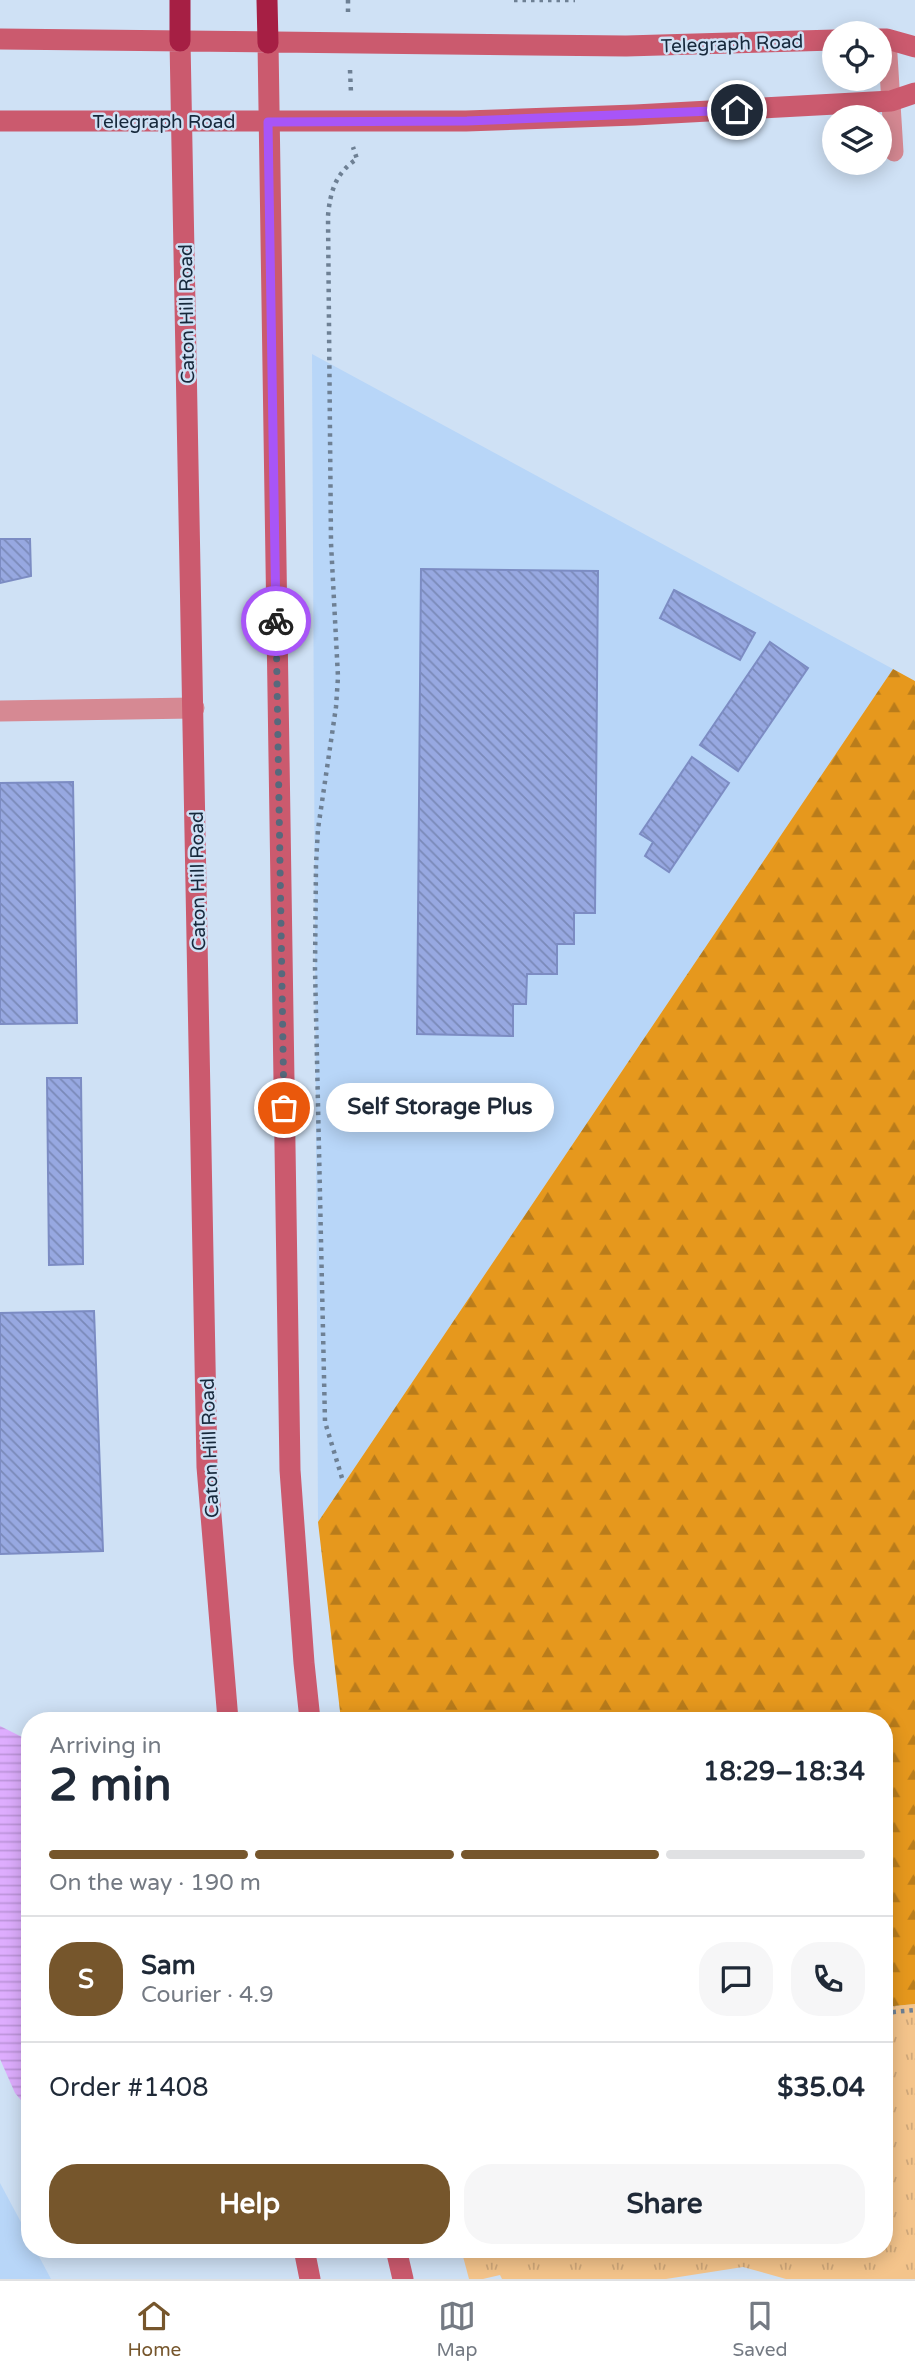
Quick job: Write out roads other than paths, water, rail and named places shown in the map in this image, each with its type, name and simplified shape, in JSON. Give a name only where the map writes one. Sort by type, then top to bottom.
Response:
[{"type":"highway","points":[[180,0],[180,41]]},
{"type":"highway","points":[[267,0],[268,43]]},
{"type":"main road","name":"Telegraph Road","points":[[0,39],[625,46],[822,40]]},
{"type":"main road","name":"Caton Hill Road","points":[[180,41],[207,1467],[227,1712]]},
{"type":"main road","points":[[892,41],[915,47]]},
{"type":"main road","points":[[268,43],[290,1470],[303,1663],[309,1712]]},
{"type":"main road","name":"Telegraph Road","points":[[0,121],[352,122],[635,116],[891,101],[915,93]]},
{"type":"main road","points":[[306,2258],[310,2279]]},
{"type":"main road","points":[[398,2258],[403,2279]]},
{"type":"street","points":[[0,711],[194,708]]},
{"type":"lane","points":[[890,91],[894,152]]},
{"type":"place","name":"Self Storage Plus","points":[[284,1108]]}]
